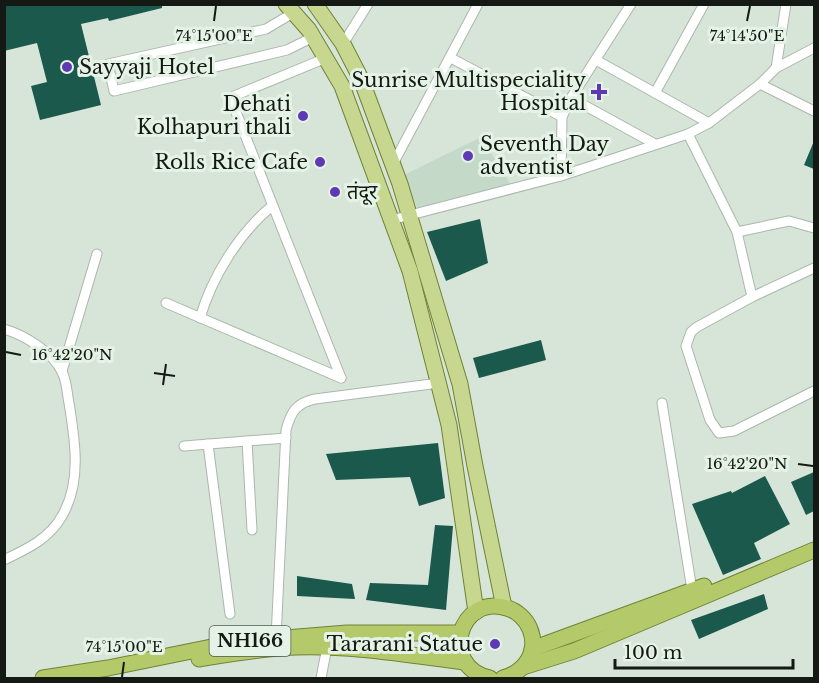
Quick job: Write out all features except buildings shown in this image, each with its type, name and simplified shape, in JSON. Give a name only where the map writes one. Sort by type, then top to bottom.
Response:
[{"type":"highway","points":[[512,675],[532,649],[692,590],[814,539]]},
{"type":"highway","points":[[512,675],[814,550]]},
{"type":"highway","points":[[486,678],[473,671],[465,662],[459,643],[460,633],[469,618],[476,612],[484,608],[504,607],[518,613],[528,624],[532,634],[532,649]]},
{"type":"highway","name":"NH166","points":[[43,678],[108,668],[236,642],[375,632],[460,633]]},
{"type":"highway","name":"NH166","points":[[101,678],[170,663],[266,649],[327,647],[375,650],[465,662]]},
{"type":"main road","points":[[315,4],[343,44],[365,88],[410,215],[460,384],[504,607]]},
{"type":"main road","points":[[289,9],[313,37],[342,86],[410,271],[439,383],[454,454],[476,612]]},
{"type":"street","points":[[343,44],[368,4]]},
{"type":"street","points":[[393,164],[478,4]]},
{"type":"street","points":[[561,176],[562,117],[571,98],[631,4]]},
{"type":"street","points":[[655,93],[704,4]]},
{"type":"street","points":[[776,68],[786,4]]},
{"type":"street","points":[[289,9],[266,29],[108,64],[114,91],[287,50],[313,37]]},
{"type":"street","points":[[392,220],[561,176],[688,134],[709,123],[760,84],[776,68],[814,48]]},
{"type":"street","points":[[166,303],[341,378],[232,102],[234,96],[326,58]]},
{"type":"street","points":[[451,58],[562,117]]},
{"type":"street","points":[[597,60],[709,123]]},
{"type":"street","points":[[760,84],[814,111]]},
{"type":"street","points":[[571,98],[655,144]]},
{"type":"street","points":[[688,134],[737,232],[752,297]]},
{"type":"street","points":[[200,318],[205,299],[228,257],[258,218],[272,206]]},
{"type":"street","points":[[737,232],[789,221],[814,228]]},
{"type":"street","points":[[4,560],[37,544],[52,530],[63,515],[74,484],[75,458],[72,422],[62,371],[97,254]]},
{"type":"street","points":[[814,268],[752,297],[697,327],[687,339],[686,346],[714,427],[719,433],[734,431],[813,392],[814,404]]},
{"type":"street","points":[[4,329],[17,333],[39,346],[62,371]]},
{"type":"street","points":[[276,638],[286,438],[290,416],[295,408],[303,402],[439,383]]},
{"type":"street","points":[[662,403],[692,590]]},
{"type":"street","points":[[183,446],[286,438]]},
{"type":"street","points":[[247,441],[252,530]]},
{"type":"street","points":[[208,444],[230,614]]},
{"type":"street","points":[[321,678],[327,647]]},
{"type":"shaded area","name":"Seventh Day adventist","points":[[481,137],[511,185],[418,209],[402,176]]},
{"type":"place","name":"Sayyaji Hotel","points":[[67,67]]},
{"type":"place","name":"Sunrise Multispeciality Hospital","points":[[599,92]]},
{"type":"place","name":"Dehati Kolhapuri thali","points":[[303,116]]},
{"type":"place","name":"Seventh Day adventist","points":[[468,156]]},
{"type":"place","name":"Rolls Rice Cafe","points":[[320,162]]},
{"type":"place","name":"तंदूर","points":[[335,192]]},
{"type":"place","name":"Tararani Statue","points":[[495,644]]}]
